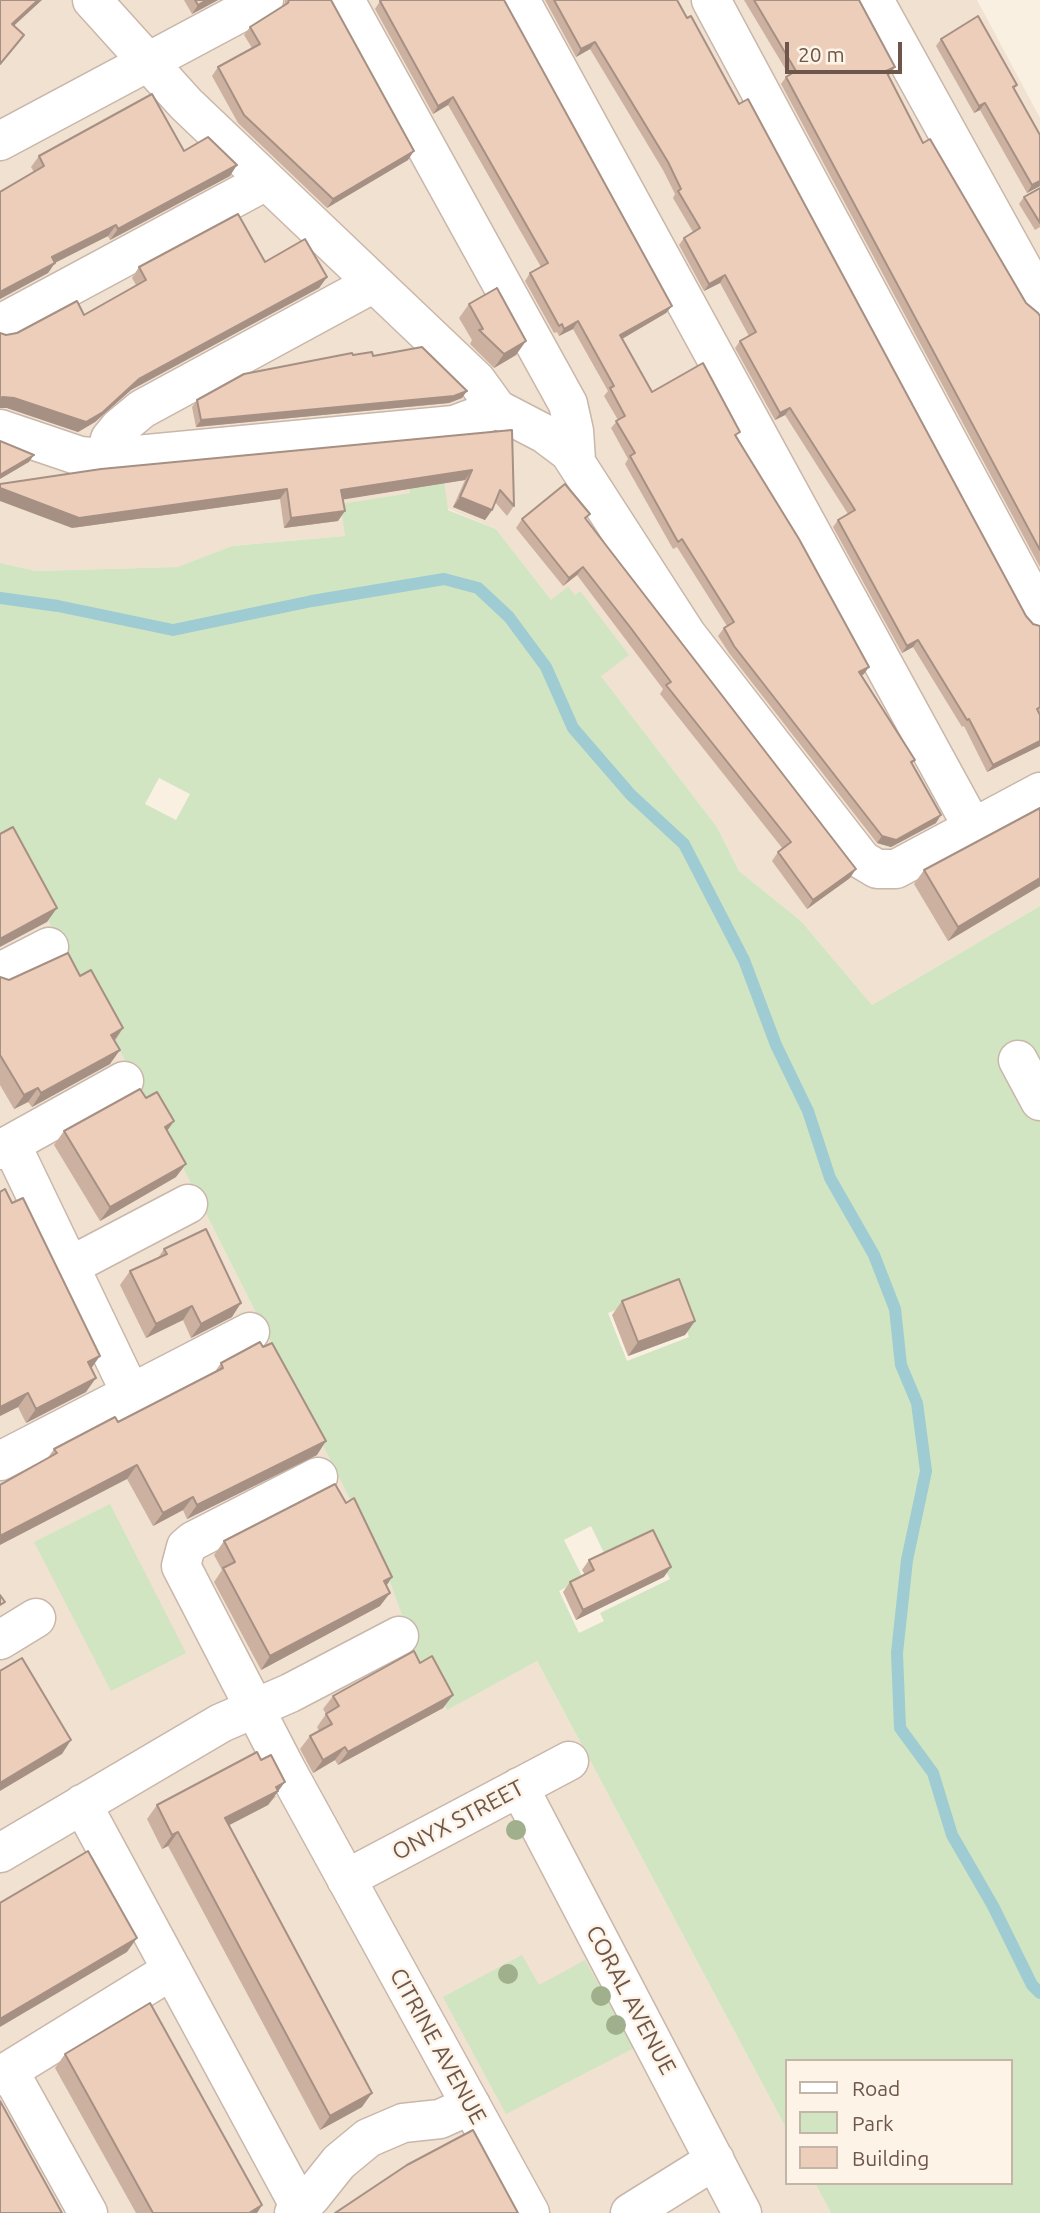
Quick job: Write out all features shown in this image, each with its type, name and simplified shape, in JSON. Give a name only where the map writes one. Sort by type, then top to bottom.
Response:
[{"type":"street","points":[[92,0],[148,62],[266,181],[476,380],[497,409],[545,434],[576,460],[687,635],[862,860],[877,869],[896,869],[1040,792]]},
{"type":"street","points":[[0,140],[264,0]]},
{"type":"street","points":[[345,0],[568,404],[574,431],[576,460]]},
{"type":"street","points":[[520,0],[973,828]]},
{"type":"street","points":[[711,0],[1040,613]]},
{"type":"street","points":[[874,0],[1040,300]]},
{"type":"street","points":[[0,324],[266,181]]},
{"type":"street","points":[[105,458],[110,439],[127,419],[142,409],[374,283]]},
{"type":"street","points":[[0,429],[80,456],[105,458],[454,425],[497,409]]},
{"type":"street","points":[[0,972],[49,947]]},
{"type":"street","points":[[1017,1060],[1040,1101]]},
{"type":"street","points":[[124,1081],[6,1147],[70,1266],[131,1394]]},
{"type":"street","points":[[70,1266],[188,1204]]},
{"type":"street","points":[[1,1459],[250,1332]]},
{"type":"street","name":"CITRINE AVENUE","points":[[318,1476],[193,1541],[182,1556],[185,1576],[254,1710],[530,2213]]},
{"type":"street","points":[[0,1640],[36,1618]]},
{"type":"street","points":[[0,1853],[213,1728],[399,1636]]},
{"type":"street","name":"ONYX STREET","points":[[346,1879],[569,1761]]},
{"type":"street","name":"CORAL AVENUE","points":[[520,1787],[742,2213]]},
{"type":"street","points":[[82,1804],[297,2210],[339,2162],[368,2138],[403,2123],[440,2119],[471,2105]]},
{"type":"street","points":[[88,2213],[4,2073],[172,1970]]},
{"type":"street","points":[[630,2213],[715,2160]]},
{"type":"shaded area","points":[[0,0],[977,0],[1040,118],[1040,906],[872,1005],[801,921],[739,871],[717,827],[601,676],[580,591],[575,595],[551,600],[496,529],[411,493],[340,504],[345,536],[232,546],[179,567],[36,571],[0,563]]},
{"type":"shaded area","points":[[0,833],[171,1144],[386,1571],[414,1649],[446,1709],[537,1661],[785,2126],[785,2185],[816,2185],[831,2213],[0,2213]]},
{"type":"green space","points":[[441,458],[448,510],[496,529],[551,600],[568,587],[575,595],[580,591],[629,655],[601,676],[717,827],[739,871],[801,921],[872,1005],[1040,906],[1040,2213],[831,2213],[816,2185],[1012,2185],[1012,2059],[785,2059],[785,2126],[537,1661],[447,1710],[414,1649],[386,1571],[171,1144],[0,833],[0,563],[36,571],[178,567],[232,546],[345,536],[340,504],[410,493],[406,463]],"holes":[[[159,778],[190,794],[176,820],[145,804]],[[671,1289],[689,1337],[627,1361],[608,1313]],[[591,1526],[605,1555],[647,1535],[670,1579],[600,1613],[604,1621],[579,1633],[559,1591],[583,1578],[564,1540]]]},
{"type":"green space","points":[[110,1504],[186,1653],[111,1691],[34,1542]]},
{"type":"green space","points":[[522,1955],[539,1985],[585,1960],[634,2048],[506,2114],[443,1997]]},
{"type":"building","points":[[0,0],[38,0],[12,24],[24,35],[0,64]]},
{"type":"building","points":[[289,0],[331,0],[414,151],[333,199],[244,115],[218,67],[260,44],[250,27]]},
{"type":"building","points":[[504,0],[672,306],[620,335],[652,392],[703,363],[740,432],[735,435],[799,539],[869,667],[859,672],[915,760],[911,762],[941,815],[896,840],[882,836],[734,646],[724,628],[734,622],[682,539],[678,542],[630,456],[635,453],[616,421],[625,416],[610,388],[614,386],[578,321],[564,329],[562,324],[559,326],[530,273],[548,263],[453,97],[438,106],[380,1]]},
{"type":"building","points":[[554,0],[677,0],[687,18],[691,16],[739,104],[748,99],[1026,616],[1033,624],[1040,626],[1040,707],[1037,709],[1040,715],[1040,741],[993,765],[969,719],[967,720],[918,640],[907,646],[838,520],[855,510],[790,408],[780,413],[740,341],[756,332],[725,275],[709,284],[684,238],[700,228],[678,191],[681,189],[668,162],[595,42],[581,49]]},
{"type":"building","points":[[754,0],[859,0],[895,67],[886,71],[923,143],[930,139],[1026,303],[1040,316],[1040,550],[786,77],[796,71]]},
{"type":"building","points":[[978,16],[1017,85],[1013,87],[1040,135],[1040,181],[1032,185],[985,103],[979,106],[941,39]]},
{"type":"building","points":[[152,94],[184,151],[208,137],[237,165],[118,229],[116,225],[52,257],[55,263],[0,292],[0,192],[44,166],[39,156]]},
{"type":"building","points":[[1040,188],[1040,223],[1024,197]]},
{"type":"building","points":[[238,214],[265,262],[305,239],[327,277],[139,379],[103,412],[86,422],[14,398],[0,398],[0,333],[17,333],[77,301],[84,315],[146,280],[139,267]]},
{"type":"building","points":[[497,288],[526,341],[504,354],[479,330],[483,329],[469,304]]},
{"type":"building","points":[[422,347],[467,391],[454,396],[201,420],[197,400],[244,374],[352,353],[372,352],[373,356]]},
{"type":"building","points":[[512,430],[514,506],[500,490],[492,510],[460,497],[472,470],[341,490],[345,511],[291,518],[287,489],[79,518],[0,488],[0,484],[101,469]]},
{"type":"building","points":[[0,441],[34,455],[0,475]]},
{"type":"building","points":[[565,484],[590,514],[585,518],[856,869],[813,900],[778,852],[791,842],[666,685],[671,682],[630,627],[583,567],[569,578],[522,519]]},
{"type":"building","points":[[1040,808],[1040,878],[958,927],[924,870]]},
{"type":"building","points":[[13,827],[57,908],[0,939],[0,834]]},
{"type":"building","points":[[68,953],[80,976],[91,970],[123,1028],[111,1035],[120,1050],[41,1093],[38,1088],[24,1095],[0,1055],[0,977],[9,980]]},
{"type":"building","points":[[140,1089],[146,1098],[157,1092],[174,1121],[165,1127],[186,1164],[110,1207],[64,1131]]},
{"type":"building","points":[[5,1189],[12,1203],[23,1198],[100,1356],[88,1362],[96,1378],[36,1409],[28,1393],[0,1407],[0,1192]]},
{"type":"building","points":[[206,1229],[241,1303],[201,1324],[192,1306],[156,1324],[130,1271],[167,1254],[164,1249]]},
{"type":"building","points":[[679,1279],[695,1321],[638,1342],[622,1301]]},
{"type":"building","points":[[260,1342],[263,1347],[272,1343],[326,1441],[197,1505],[193,1497],[163,1513],[137,1465],[0,1536],[0,1485],[57,1453],[54,1449],[115,1417],[118,1422],[223,1368],[221,1363]]},
{"type":"building","points":[[335,1484],[346,1503],[354,1498],[392,1577],[384,1581],[390,1593],[270,1656],[223,1568],[235,1562],[224,1541]]},
{"type":"building","points":[[653,1530],[671,1567],[583,1610],[570,1582],[594,1570],[589,1560]]},
{"type":"building","points":[[414,1651],[420,1663],[432,1656],[453,1695],[348,1752],[345,1747],[323,1760],[310,1736],[332,1724],[326,1714],[339,1706],[333,1696]]},
{"type":"building","points":[[22,1658],[71,1740],[0,1783],[0,1671]]},
{"type":"building","points":[[257,1752],[261,1760],[271,1755],[285,1782],[276,1787],[278,1791],[225,1818],[372,2093],[330,2116],[178,1832],[172,1835],[157,1805]]},
{"type":"building","points":[[88,1851],[137,1938],[0,2019],[0,1903]]},
{"type":"building","points":[[150,2003],[262,2205],[249,2213],[153,2213],[65,2054]]},
{"type":"building","points":[[0,2101],[62,2213],[0,2213]]},
{"type":"building","points":[[473,2130],[518,2213],[335,2213],[407,2165]]},
{"type":"waterway","points":[[0,598],[58,606],[173,630],[312,601],[444,579],[478,588],[509,617],[546,667],[573,728],[631,795],[684,844],[744,960],[776,1045],[808,1111],[830,1178],[874,1255],[895,1309],[901,1365],[917,1403],[926,1471],[907,1560],[897,1653],[900,1728],[933,1773],[952,1835],[993,1906],[1032,1985],[1040,1993]]}]
